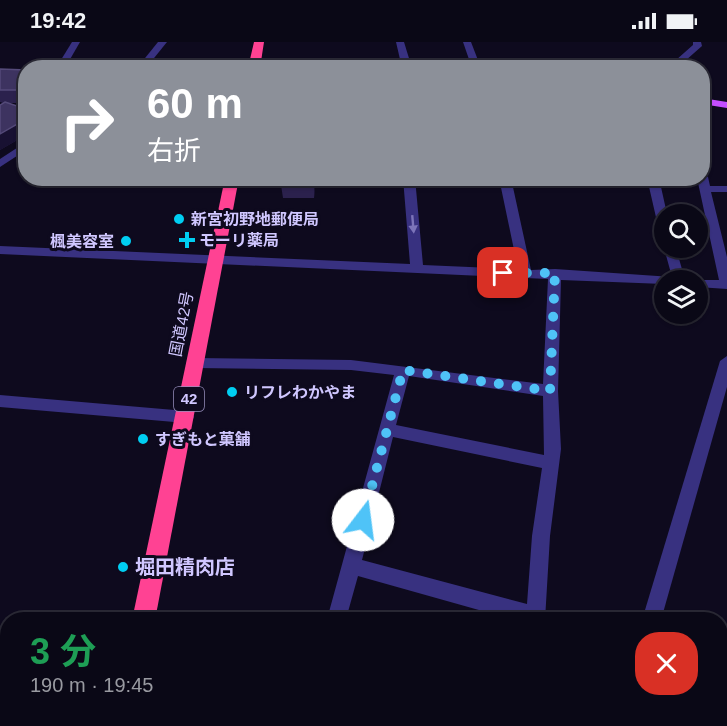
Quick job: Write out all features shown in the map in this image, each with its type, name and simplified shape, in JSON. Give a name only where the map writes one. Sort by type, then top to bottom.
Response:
[{"type":"highway","points":[[256,60],[259,42]]},
{"type":"highway","name":"国道42号","points":[[145,612],[186,417],[230,186]]},
{"type":"main road","points":[[710,102],[727,105]]},
{"type":"street","points":[[65,60],[76,42]]},
{"type":"street","points":[[148,60],[163,42]]},
{"type":"street","points":[[400,42],[405,60]]},
{"type":"street","points":[[467,42],[474,60]]},
{"type":"street","points":[[681,60],[698,46],[697,42]]},
{"type":"street","points":[[0,164],[18,151]]},
{"type":"street","points":[[710,185],[727,189]]},
{"type":"street","points":[[411,186],[417,269]]},
{"type":"street","points":[[507,186],[525,273]]},
{"type":"street","points":[[656,186],[659,204]]},
{"type":"street","points":[[705,186],[727,285],[708,284]]},
{"type":"street","points":[[0,250],[654,279]]},
{"type":"street","points":[[535,612],[541,536],[551,463],[553,410],[550,391],[555,273]]},
{"type":"street","points":[[653,612],[727,362]]},
{"type":"street","points":[[196,363],[313,363],[403,370],[550,391]]},
{"type":"street","points":[[339,612],[403,370]]},
{"type":"street","points":[[0,401],[186,417]]},
{"type":"street","points":[[388,430],[551,463]]},
{"type":"street","points":[[351,566],[514,612]]},
{"type":"building","points":[[0,69],[18,70],[18,90],[0,90]]},
{"type":"building","points":[[5,102],[18,106],[18,124],[0,134],[0,105]]},
{"type":"place","name":"新宮初野地郵便局","points":[[179,219]]},
{"type":"place","name":"モーリ薬局","points":[[187,240]]},
{"type":"place","name":"楓美容室","points":[[126,241]]},
{"type":"place","name":"リフレわかやま","points":[[232,392]]},
{"type":"place","name":"すぎもと菓舗","points":[[143,439]]},
{"type":"place","name":"堀田精肉店","points":[[123,567]]},
{"type":"route","points":[[363,520],[403,370],[550,391],[555,273],[503,273]]}]
